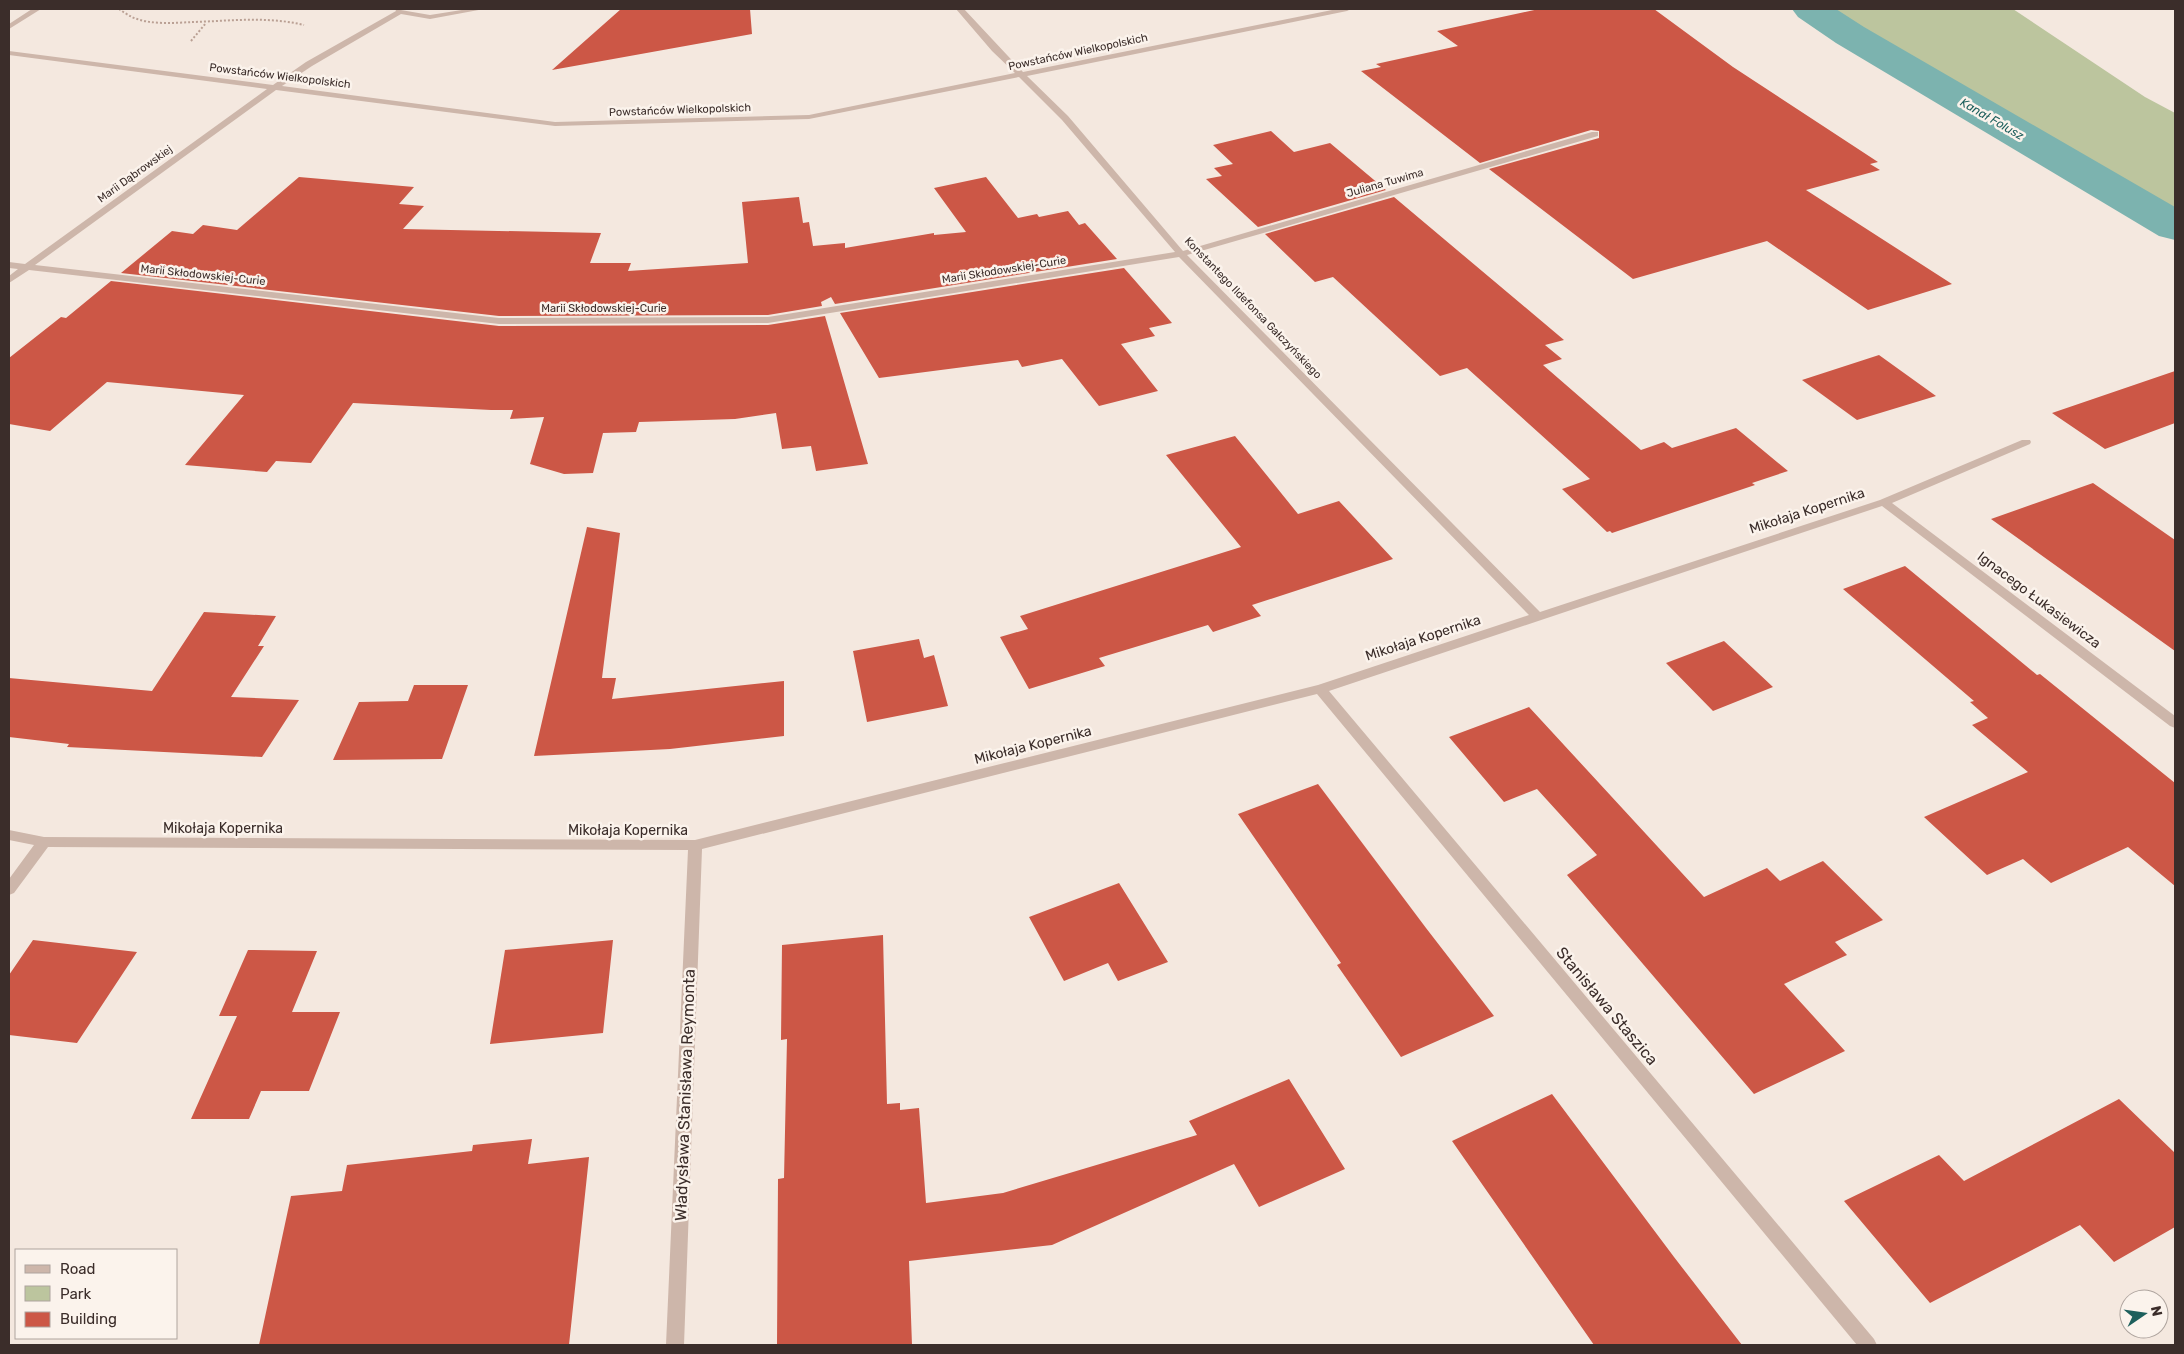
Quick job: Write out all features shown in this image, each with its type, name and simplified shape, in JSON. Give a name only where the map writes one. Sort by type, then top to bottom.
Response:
[{"type":"street","points":[[9,27],[37,9]]},
{"type":"street","points":[[399,11],[430,17],[480,9]]},
{"type":"street","name":"Konstantego Ildefonsa Gałczyńskiego","points":[[960,9],[995,50],[1065,118],[1181,254],[1537,616]]},
{"type":"street","name":"Powstańców Wielkopolskich","points":[[9,52],[555,124],[809,117],[1347,9]]},
{"type":"street","name":"Marii Dąbrowskiej","points":[[9,280],[275,87],[309,64],[399,11]]},
{"type":"street","name":"Juliana Tuwima","points":[[1181,254],[1595,134]]},
{"type":"street","name":"Marii Skłodowskiej-Curie","points":[[9,265],[499,321],[768,320],[1181,254]]},
{"type":"street","name":"Mikołaja Kopernika","points":[[9,835],[44,842],[695,845],[1320,688],[1884,502],[2026,442]]},
{"type":"street","name":"Ignacego Łukasiewicza","points":[[1884,502],[2175,723]]},
{"type":"street","name":"Stanisława Staszica","points":[[1320,688],[1868,1345]]},
{"type":"street","points":[[9,888],[44,842]]},
{"type":"street","name":"Władysława Stanisława Reymonta","points":[[675,1345],[695,845]]},
{"type":"path","points":[[119,9],[124,15],[158,23],[262,19],[297,22],[325,35],[337,48]]},
{"type":"green space","points":[[1828,9],[2013,9],[2145,97],[2175,113],[2175,215],[1895,52]]},
{"type":"building","points":[[621,9],[750,9],[752,34],[552,70]]},
{"type":"building","points":[[1539,9],[1654,9],[1733,67],[1878,162],[1870,164],[1880,170],[1806,190],[1952,284],[1868,310],[1767,241],[1633,279],[1489,169],[1599,138],[1599,131],[1591,130],[1480,163],[1361,71],[1381,67],[1376,64],[1458,46],[1437,31]]},
{"type":"building","points":[[1271,131],[1294,152],[1330,143],[1386,190],[1258,227],[1206,179],[1222,176],[1214,168],[1233,164],[1213,145]]},
{"type":"building","points":[[299,177],[414,187],[399,204],[424,206],[403,229],[601,233],[590,263],[631,263],[628,271],[748,263],[742,202],[799,197],[803,223],[809,222],[813,246],[845,243],[845,248],[934,233],[934,235],[966,232],[934,188],[986,177],[1018,218],[1037,214],[1039,217],[1068,211],[1079,225],[1085,223],[1117,259],[835,304],[831,297],[821,302],[822,306],[768,315],[499,316],[121,273],[172,231],[193,234],[203,225],[237,230]]},
{"type":"building","points":[[1394,197],[1564,340],[1545,345],[1562,359],[1543,365],[1641,450],[1664,442],[1672,448],[1736,428],[1788,471],[1752,483],[1755,485],[1612,533],[1610,531],[1607,532],[1562,489],[1590,479],[1467,368],[1440,376],[1333,277],[1315,282],[1265,234]]},
{"type":"building","points":[[1124,268],[1172,323],[1149,328],[1155,336],[1121,344],[1158,391],[1099,406],[1062,359],[1022,367],[1018,360],[879,378],[840,313]]},
{"type":"building","points":[[111,281],[499,326],[768,325],[825,316],[868,464],[816,471],[811,446],[782,449],[776,413],[735,419],[639,422],[636,432],[603,433],[593,473],[564,474],[530,464],[544,417],[510,419],[513,410],[353,403],[311,463],[276,461],[267,472],[185,465],[244,395],[107,382],[50,431],[9,424],[9,358],[61,317],[66,318]]},
{"type":"building","points":[[1879,355],[1936,396],[1857,420],[1802,380]]},
{"type":"building","points":[[2175,371],[2175,423],[2105,449],[2052,413]]},
{"type":"building","points":[[1235,436],[1298,514],[1339,501],[1393,559],[1252,605],[1261,616],[1213,632],[1208,625],[1099,658],[1105,666],[1029,689],[1000,637],[1028,629],[1020,616],[1241,547],[1166,455]]},
{"type":"building","points":[[2093,483],[2175,540],[2175,651],[1991,519]]},
{"type":"building","points":[[587,527],[620,533],[602,678],[616,678],[612,699],[784,681],[784,736],[670,749],[534,756]]},
{"type":"building","points":[[1905,566],[2037,675],[2040,674],[2175,783],[2175,886],[2128,847],[2051,883],[2023,859],[1987,875],[1924,817],[2028,772],[1972,725],[1988,718],[1970,702],[1974,701],[1843,589]]},
{"type":"building","points":[[204,612],[276,616],[258,646],[264,646],[231,697],[299,700],[262,757],[67,747],[69,744],[9,737],[9,678],[152,691]]},
{"type":"building","points":[[919,639],[924,658],[934,655],[948,706],[867,722],[853,651]]},
{"type":"building","points":[[1724,641],[1773,687],[1713,711],[1666,663]]},
{"type":"building","points":[[414,685],[468,685],[442,759],[333,760],[359,702],[408,701]]},
{"type":"building","points":[[1529,707],[1704,897],[1767,868],[1780,881],[1823,861],[1883,920],[1835,942],[1847,955],[1784,984],[1845,1051],[1754,1094],[1567,875],[1597,855],[1537,789],[1504,802],[1449,737]]},
{"type":"building","points":[[1318,784],[1494,1016],[1401,1057],[1337,965],[1341,963],[1238,814]]},
{"type":"building","points":[[1119,883],[1168,962],[1118,981],[1108,963],[1064,981],[1029,917]]},
{"type":"building","points":[[883,935],[887,1104],[900,1103],[900,1110],[919,1108],[926,1203],[1003,1193],[1197,1135],[1189,1121],[1289,1079],[1345,1169],[1259,1207],[1234,1164],[1052,1245],[909,1261],[912,1345],[777,1345],[778,1179],[784,1178],[787,1039],[781,1040],[782,945]]},
{"type":"building","points":[[33,940],[137,952],[77,1043],[9,1035],[9,975]]},
{"type":"building","points":[[613,940],[603,1033],[490,1044],[505,950]]},
{"type":"building","points":[[248,950],[317,951],[292,1012],[340,1012],[309,1091],[261,1091],[249,1119],[191,1119],[237,1016],[219,1016]]},
{"type":"building","points":[[1552,1094],[1742,1345],[1594,1345],[1452,1141]]},
{"type":"building","points":[[2119,1099],[2175,1153],[2175,1227],[2114,1262],[2080,1225],[1930,1303],[1844,1201],[1939,1155],[1964,1181]]},
{"type":"building","points":[[532,1139],[528,1164],[589,1157],[569,1345],[259,1345],[291,1196],[342,1191],[347,1165],[472,1151],[473,1145]]},
{"type":"waterway","name":"Kanał Folusz","points":[[1811,9],[1850,35],[2175,226]]}]
